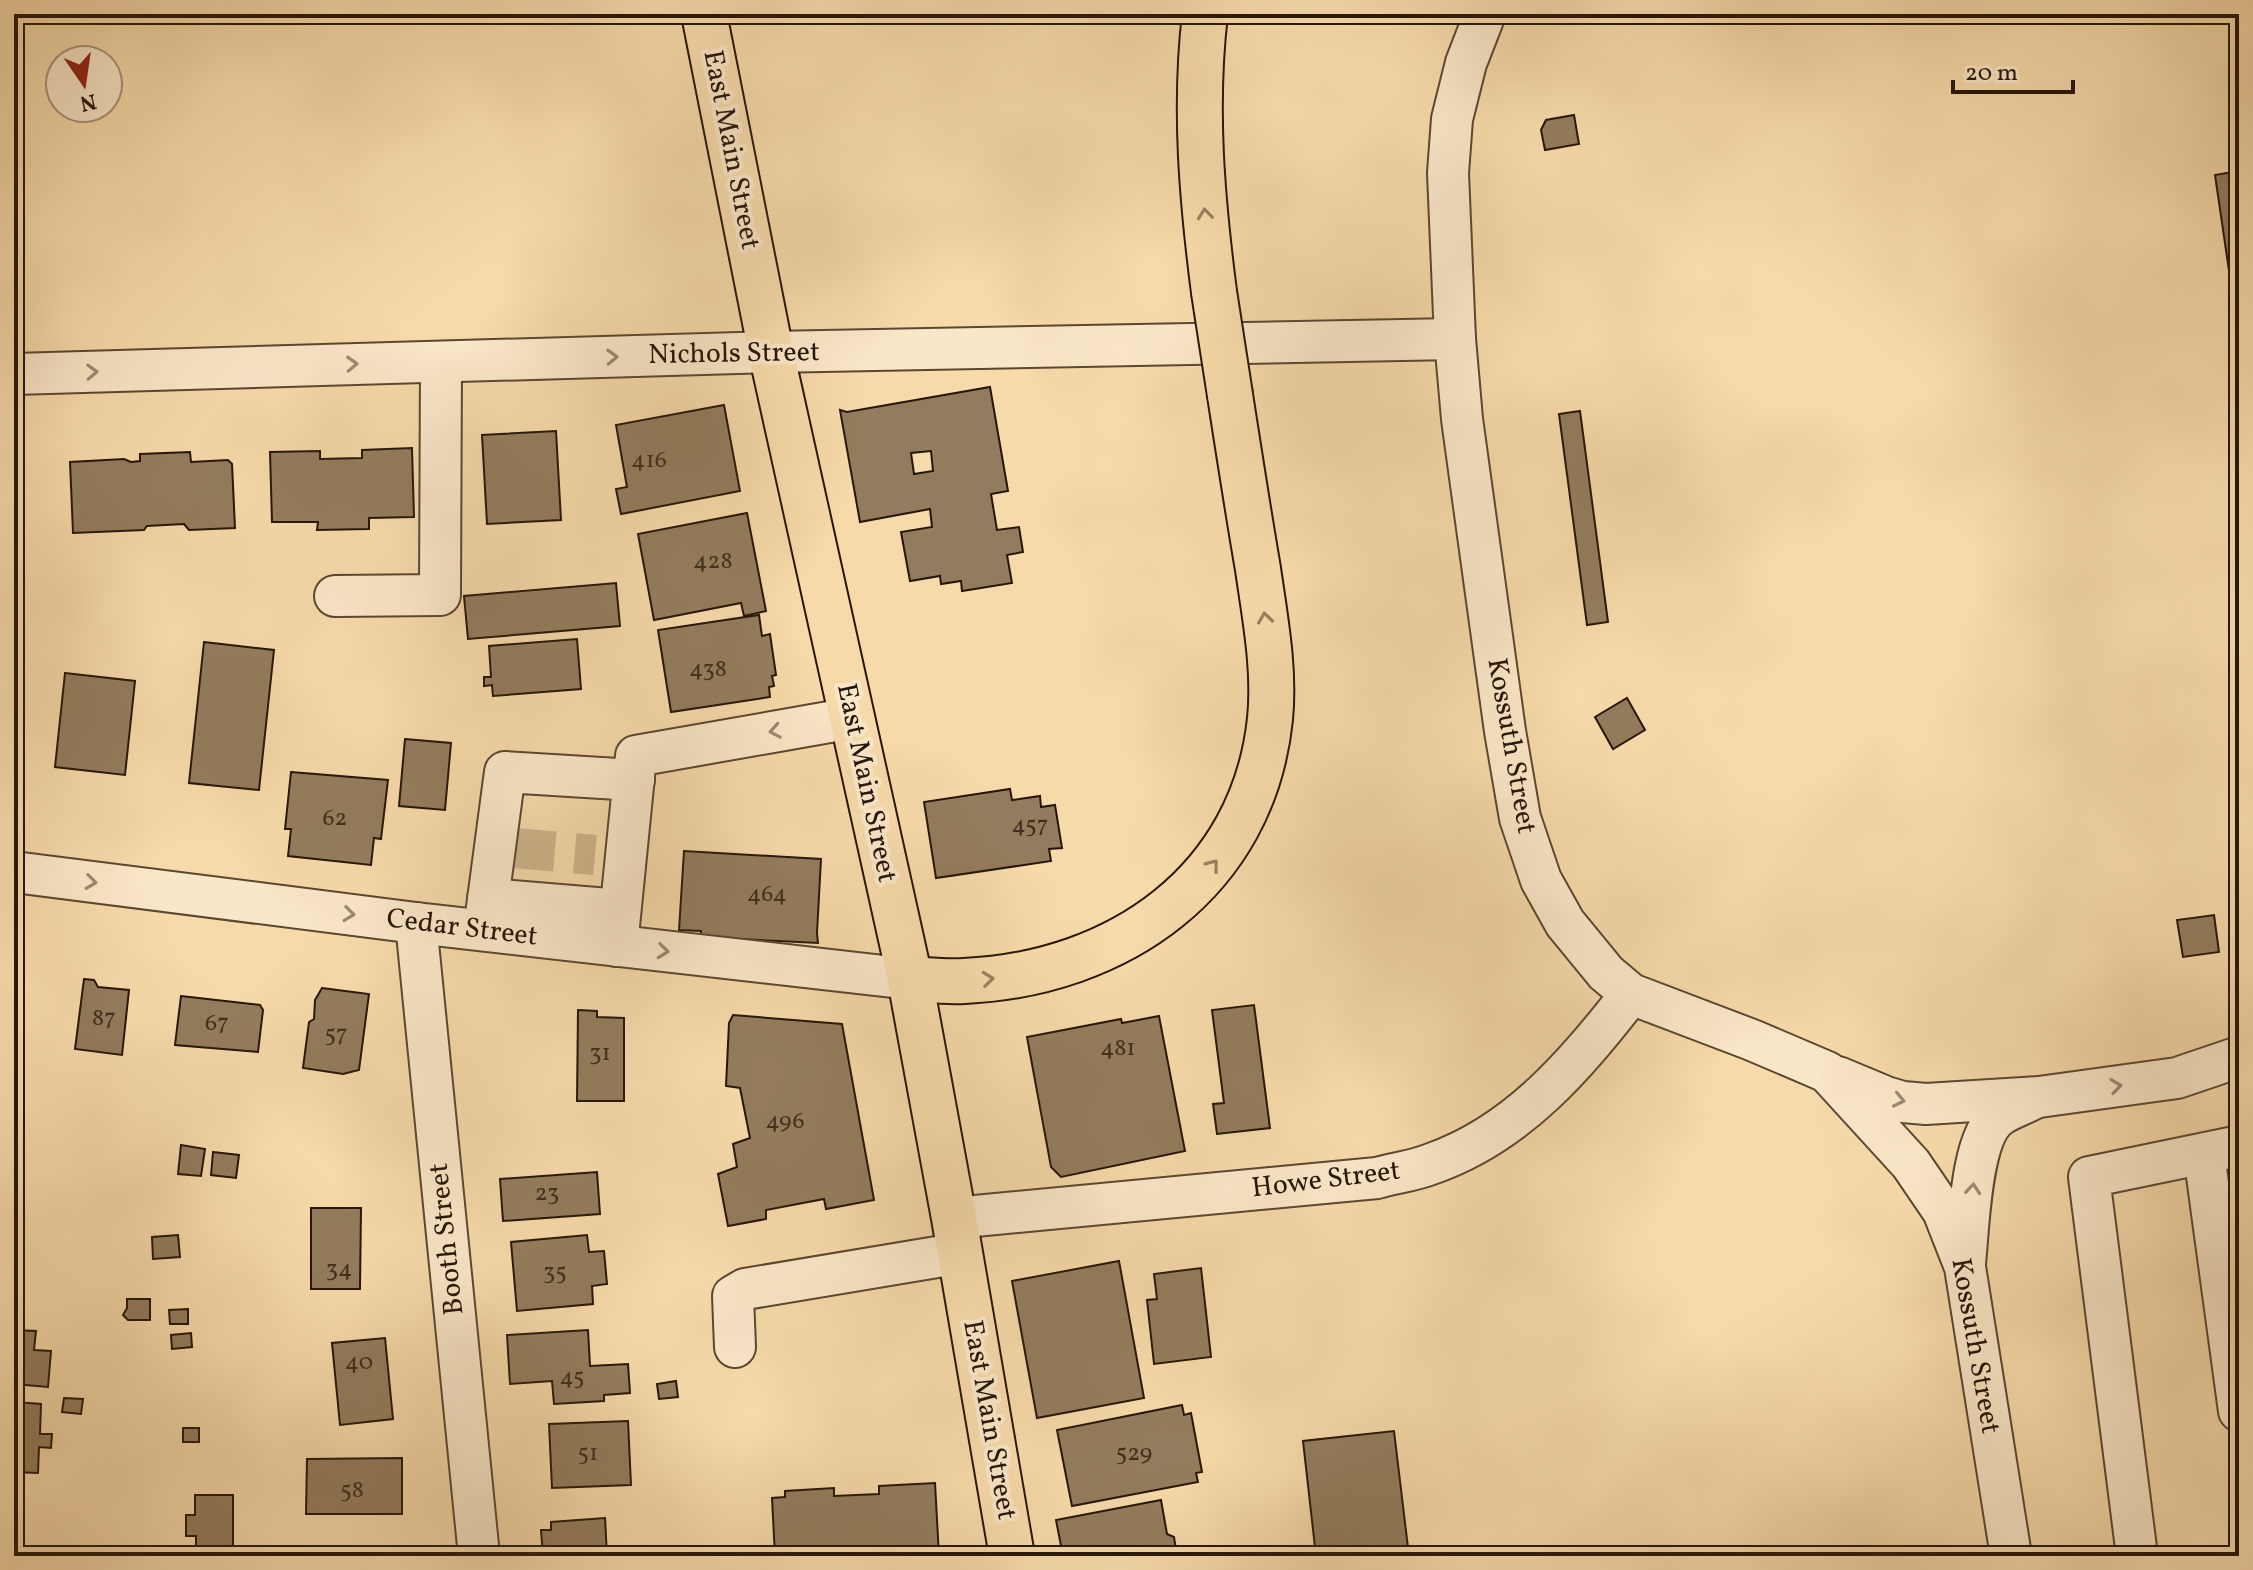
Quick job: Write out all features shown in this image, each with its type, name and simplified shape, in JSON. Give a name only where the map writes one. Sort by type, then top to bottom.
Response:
[{"type":"main road","name":"East Main Street","points":[[704,14],[771,352],[910,979],[958,1235],[1012,1556]]},
{"type":"main road","points":[[910,979],[963,981],[1007,977],[1088,956],[1138,931],[1181,900],[1216,862],[1236,830],[1253,792],[1264,756],[1270,718],[1271,681],[1267,633],[1214,292],[1200,151],[1198,105],[1205,14]]},
{"type":"street","name":"Kossuth Street","points":[[1485,14],[1466,63],[1452,119],[1448,173],[1455,339],[1462,419],[1500,700],[1520,818],[1541,880],[1565,923],[1606,973],[1631,994],[1827,1072],[1911,1164],[1943,1211],[1965,1267],[2011,1556]]},
{"type":"street","name":"Nichols Street","points":[[14,374],[771,352],[1455,339]]},
{"type":"street","points":[[335,596],[440,595],[441,362]]},
{"type":"street","points":[[486,914],[505,846],[505,772],[635,768],[852,718]]},
{"type":"street","points":[[618,928],[610,856],[635,768]]},
{"type":"street","name":"Cedar Street","points":[[14,872],[416,923],[486,914],[618,928],[910,979]]},
{"type":"street","name":"Booth Street","points":[[416,923],[479,1556]]},
{"type":"street","name":"Howe Street","points":[[735,1347],[733,1296],[745,1289],[958,1235],[1377,1178],[1430,1165],[1472,1146],[1518,1118],[1571,1068],[1631,994]]},
{"type":"street","points":[[1827,1072],[1903,1102],[1926,1104],[2039,1097],[2177,1078],[2239,1057]]},
{"type":"street","points":[[1965,1267],[1976,1164],[1983,1138],[1997,1117],[2039,1097]]},
{"type":"street","points":[[2137,1556],[2089,1177],[2221,1150],[2239,1411]]},
{"type":"building","points":[[1574,115],[1579,144],[1545,150],[1541,130],[1546,120]]},
{"type":"building","points":[[2239,171],[2239,339],[2215,175]]},
{"type":"building","points":[[990,387],[1008,491],[991,494],[997,530],[1019,527],[1023,552],[1007,555],[1012,583],[962,591],[961,581],[941,584],[940,576],[910,581],[901,532],[932,527],[930,509],[860,522],[840,410],[847,412]],"holes":[[[931,451],[933,471],[914,474],[911,453]]]},
{"type":"building","points":[[724,405],[740,491],[621,514],[616,489],[627,487],[616,425]]},
{"type":"building","points":[[1580,411],[1608,622],[1587,625],[1559,414]]},
{"type":"building","points":[[556,431],[561,520],[487,524],[482,435]]},
{"type":"building","points":[[412,448],[414,517],[369,518],[369,529],[317,530],[318,522],[272,522],[270,452],[320,451],[320,459],[362,458],[362,450]]},
{"type":"building","points":[[190,452],[191,462],[228,460],[232,464],[235,528],[189,530],[184,524],[147,526],[144,530],[73,533],[70,462],[124,459],[131,462],[140,461],[140,454]]},
{"type":"building","points":[[747,513],[766,611],[744,616],[741,603],[654,620],[638,534]]},
{"type":"building","points":[[616,583],[620,626],[468,639],[464,596]]},
{"type":"building","points":[[759,615],[762,636],[770,634],[776,675],[772,676],[774,686],[769,687],[770,697],[671,712],[658,630]]},
{"type":"building","points":[[577,639],[581,689],[493,696],[492,685],[484,686],[484,677],[491,677],[489,646]]},
{"type":"building","points":[[204,642],[274,650],[259,790],[189,783]]},
{"type":"building","points":[[65,673],[135,681],[125,775],[55,767]]},
{"type":"building","points":[[1627,698],[1645,730],[1613,749],[1595,717]]},
{"type":"building","points":[[405,739],[451,743],[445,810],[399,806]]},
{"type":"building","points":[[291,772],[388,780],[381,839],[374,838],[371,865],[288,856],[291,829],[285,829]]},
{"type":"building","points":[[1010,789],[1012,800],[1040,796],[1041,807],[1055,805],[1062,848],[1049,849],[1051,861],[936,878],[924,802]]},
{"type":"building","points":[[684,851],[821,859],[818,943],[701,937],[701,931],[679,930]]},
{"type":"building","points":[[2214,915],[2219,952],[2183,957],[2177,920]]},
{"type":"building","points":[[84,979],[94,980],[98,987],[129,990],[122,1055],[75,1049]]},
{"type":"building","points":[[322,988],[369,994],[359,1070],[343,1074],[303,1068],[309,1022],[314,1019],[315,1000]]},
{"type":"building","points":[[181,996],[260,1005],[263,1010],[258,1052],[175,1045]]},
{"type":"building","points":[[1254,1005],[1270,1128],[1217,1134],[1213,1104],[1224,1103],[1212,1010]]},
{"type":"building","points":[[578,1010],[597,1011],[597,1017],[624,1018],[624,1101],[577,1101]]},
{"type":"building","points":[[733,1015],[842,1024],[874,1200],[826,1209],[824,1199],[766,1210],[766,1219],[728,1226],[718,1174],[737,1167],[733,1144],[750,1138],[740,1088],[726,1086],[729,1023]]},
{"type":"building","points":[[1159,1016],[1185,1151],[1061,1177],[1051,1167],[1027,1037],[1121,1019],[1122,1023]]},
{"type":"building","points":[[181,1145],[205,1149],[201,1176],[178,1174]]},
{"type":"building","points":[[213,1152],[239,1155],[236,1178],[211,1175]]},
{"type":"building","points":[[597,1172],[600,1214],[503,1221],[500,1179]]},
{"type":"building","points":[[311,1208],[361,1208],[360,1289],[311,1289]]},
{"type":"building","points":[[178,1235],[180,1257],[153,1259],[152,1237]]},
{"type":"building","points":[[587,1235],[589,1252],[604,1251],[607,1284],[592,1286],[593,1304],[517,1311],[511,1242]]},
{"type":"building","points":[[1119,1261],[1144,1398],[1037,1418],[1012,1281]]},
{"type":"building","points":[[1201,1268],[1211,1357],[1154,1364],[1147,1300],[1157,1299],[1154,1274]]},
{"type":"building","points":[[127,1299],[150,1299],[150,1320],[128,1320],[123,1315]]},
{"type":"building","points":[[188,1309],[188,1324],[170,1324],[169,1310]]},
{"type":"building","points":[[14,1330],[36,1331],[34,1350],[51,1351],[48,1387],[14,1384]]},
{"type":"building","points":[[588,1330],[590,1366],[628,1364],[630,1393],[604,1395],[604,1401],[554,1404],[552,1381],[510,1384],[507,1335]]},
{"type":"building","points":[[191,1333],[192,1347],[172,1349],[171,1335]]},
{"type":"building","points":[[385,1338],[393,1419],[340,1425],[332,1343]]},
{"type":"building","points":[[676,1381],[678,1397],[659,1399],[657,1384]]},
{"type":"building","points":[[64,1398],[83,1399],[81,1414],[62,1412]]},
{"type":"building","points":[[14,1402],[41,1404],[40,1434],[52,1434],[51,1448],[39,1447],[38,1473],[14,1472]]},
{"type":"building","points":[[1182,1405],[1184,1415],[1191,1413],[1202,1472],[1196,1473],[1198,1482],[1072,1506],[1057,1430]]},
{"type":"building","points":[[628,1421],[631,1485],[552,1488],[549,1424]]},
{"type":"building","points":[[183,1428],[199,1428],[199,1442],[183,1442]]},
{"type":"building","points":[[1394,1431],[1409,1556],[1316,1556],[1303,1441]]},
{"type":"building","points":[[402,1458],[402,1514],[306,1514],[307,1459]]},
{"type":"building","points":[[935,1483],[939,1556],[775,1556],[772,1498],[785,1497],[785,1491],[834,1488],[834,1496],[879,1494],[879,1486]]},
{"type":"building","points":[[195,1495],[233,1495],[233,1554],[196,1554],[196,1536],[186,1536],[186,1515],[195,1515]]},
{"type":"building","points":[[1161,1500],[1167,1534],[1174,1537],[1177,1556],[1063,1556],[1056,1520]]},
{"type":"building","points":[[605,1518],[607,1556],[543,1556],[541,1530],[551,1530],[551,1522]]},
{"type":"tunnel","points":[[515,848],[595,855]]}]
